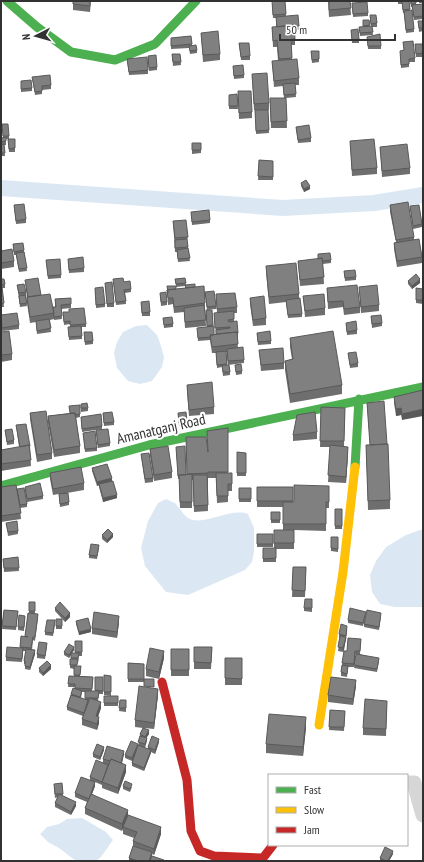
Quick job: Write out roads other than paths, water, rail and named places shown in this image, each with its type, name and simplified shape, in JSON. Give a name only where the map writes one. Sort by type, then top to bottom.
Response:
[{"type":"street","points":[[7,1],[37,27],[70,52],[115,60],[155,44],[196,1]]},
{"type":"street","name":"Amanatganj Road","points":[[1,486],[149,445],[423,387]]},
{"type":"street","points":[[319,725],[344,564],[355,470],[359,400]]},
{"type":"street","points":[[162,682],[187,780],[191,831],[200,851],[214,856],[262,858],[272,846]]},
{"type":"street","points":[[408,783],[414,784],[423,815]]},
{"type":"waterway","points":[[1,188],[283,208],[374,203],[423,195]]}]
